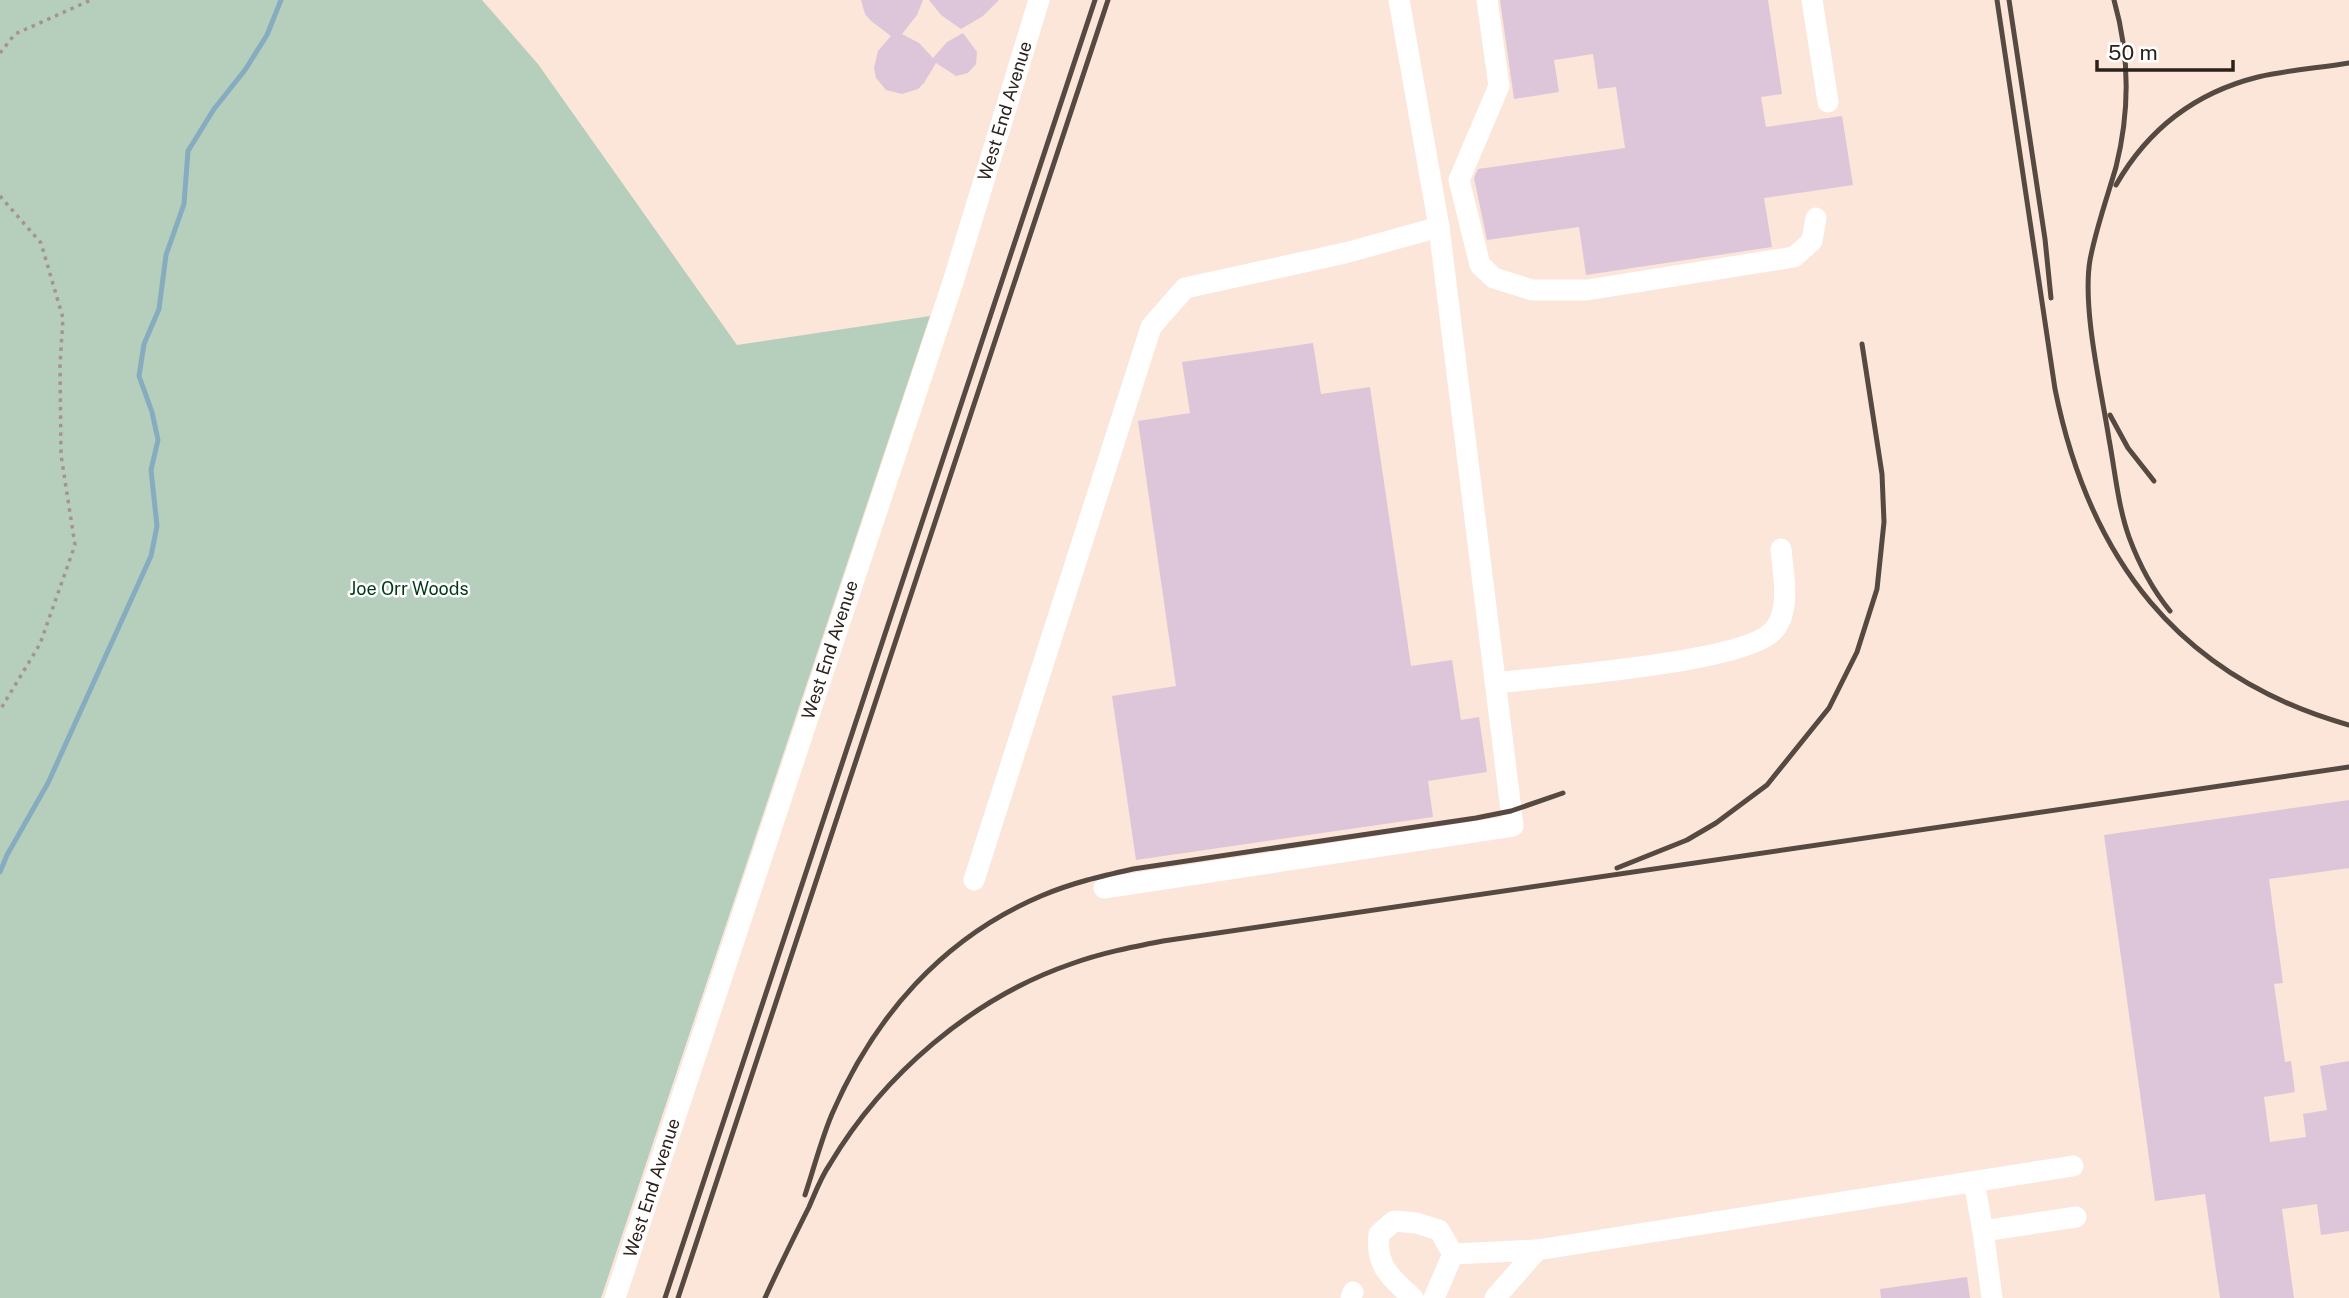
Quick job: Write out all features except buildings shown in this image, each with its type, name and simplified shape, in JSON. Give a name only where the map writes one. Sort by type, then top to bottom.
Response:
[{"type":"street","name":"West End Avenue","points":[[615,1298],[953,282],[1039,0]]},
{"type":"street","points":[[1104,888],[1513,827],[1439,227],[1399,0]]},
{"type":"street","points":[[1487,0],[1499,86],[1459,180],[1480,265],[1494,278],[1532,289],[1587,290],[1794,257],[1812,241],[1816,218]]},
{"type":"street","points":[[1812,0],[1828,102]]},
{"type":"street","points":[[974,880],[1151,327],[1185,288],[1345,253],[1439,227]]},
{"type":"street","points":[[1496,683],[1671,662],[1730,651],[1760,640],[1774,631],[1782,617],[1785,592],[1781,549]]},
{"type":"street","points":[[1453,1254],[1537,1250],[2073,1166]]},
{"type":"street","points":[[1974,1182],[1992,1298]]},
{"type":"street","points":[[1983,1231],[2076,1217]]},
{"type":"street","points":[[1413,1298],[1386,1273],[1377,1249],[1378,1234],[1394,1221],[1416,1223],[1439,1230],[1453,1254]]},
{"type":"street","points":[[1495,1298],[1537,1250]]},
{"type":"street","points":[[1434,1298],[1453,1254]]},
{"type":"path","points":[[0,53],[15,34],[90,0]]},
{"type":"path","points":[[0,196],[41,243],[63,318],[60,365],[61,455],[75,545],[40,645],[0,710]]},
{"type":"green space","name":"Joe Orr Woods","points":[[0,0],[482,0],[538,64],[737,345],[930,316],[601,1298],[0,1298]]},
{"type":"waterway","points":[[0,872],[48,783],[151,556],[157,526],[151,470],[158,440],[152,412],[139,376],[144,344],[159,309],[166,255],[184,204],[188,151],[214,109],[245,70],[267,35],[281,0]]},
{"type":"railway","points":[[665,1298],[1095,0]]},
{"type":"railway","points":[[678,1298],[1108,0]]},
{"type":"railway","points":[[1997,0],[2055,389],[2070,450],[2091,506],[2118,557],[2151,602],[2190,642],[2236,676],[2289,704],[2349,725]]},
{"type":"railway","points":[[2009,0],[2045,239],[2051,298]]},
{"type":"railway","points":[[2114,0],[2123,42],[2126,104],[2121,146],[2090,260],[2090,324],[2125,525],[2146,576],[2170,611]]},
{"type":"railway","points":[[2116,185],[2158,130],[2193,103],[2258,77],[2349,63]]},
{"type":"railway","points":[[1617,868],[1687,840],[1716,823],[1767,785],[1829,708],[1857,652],[1877,589],[1884,522],[1882,474],[1862,344]]},
{"type":"railway","points":[[2110,415],[2128,448],[2154,481]]},
{"type":"railway","points":[[765,1298],[827,1169],[876,1100],[903,1071],[933,1043],[999,997],[1034,979],[1082,960],[1163,941],[2349,767]]},
{"type":"railway","points":[[805,1195],[832,1114],[868,1045],[890,1013],[942,958],[1005,913],[1064,887],[1133,869],[1476,818],[1511,811],[1563,793]]}]
